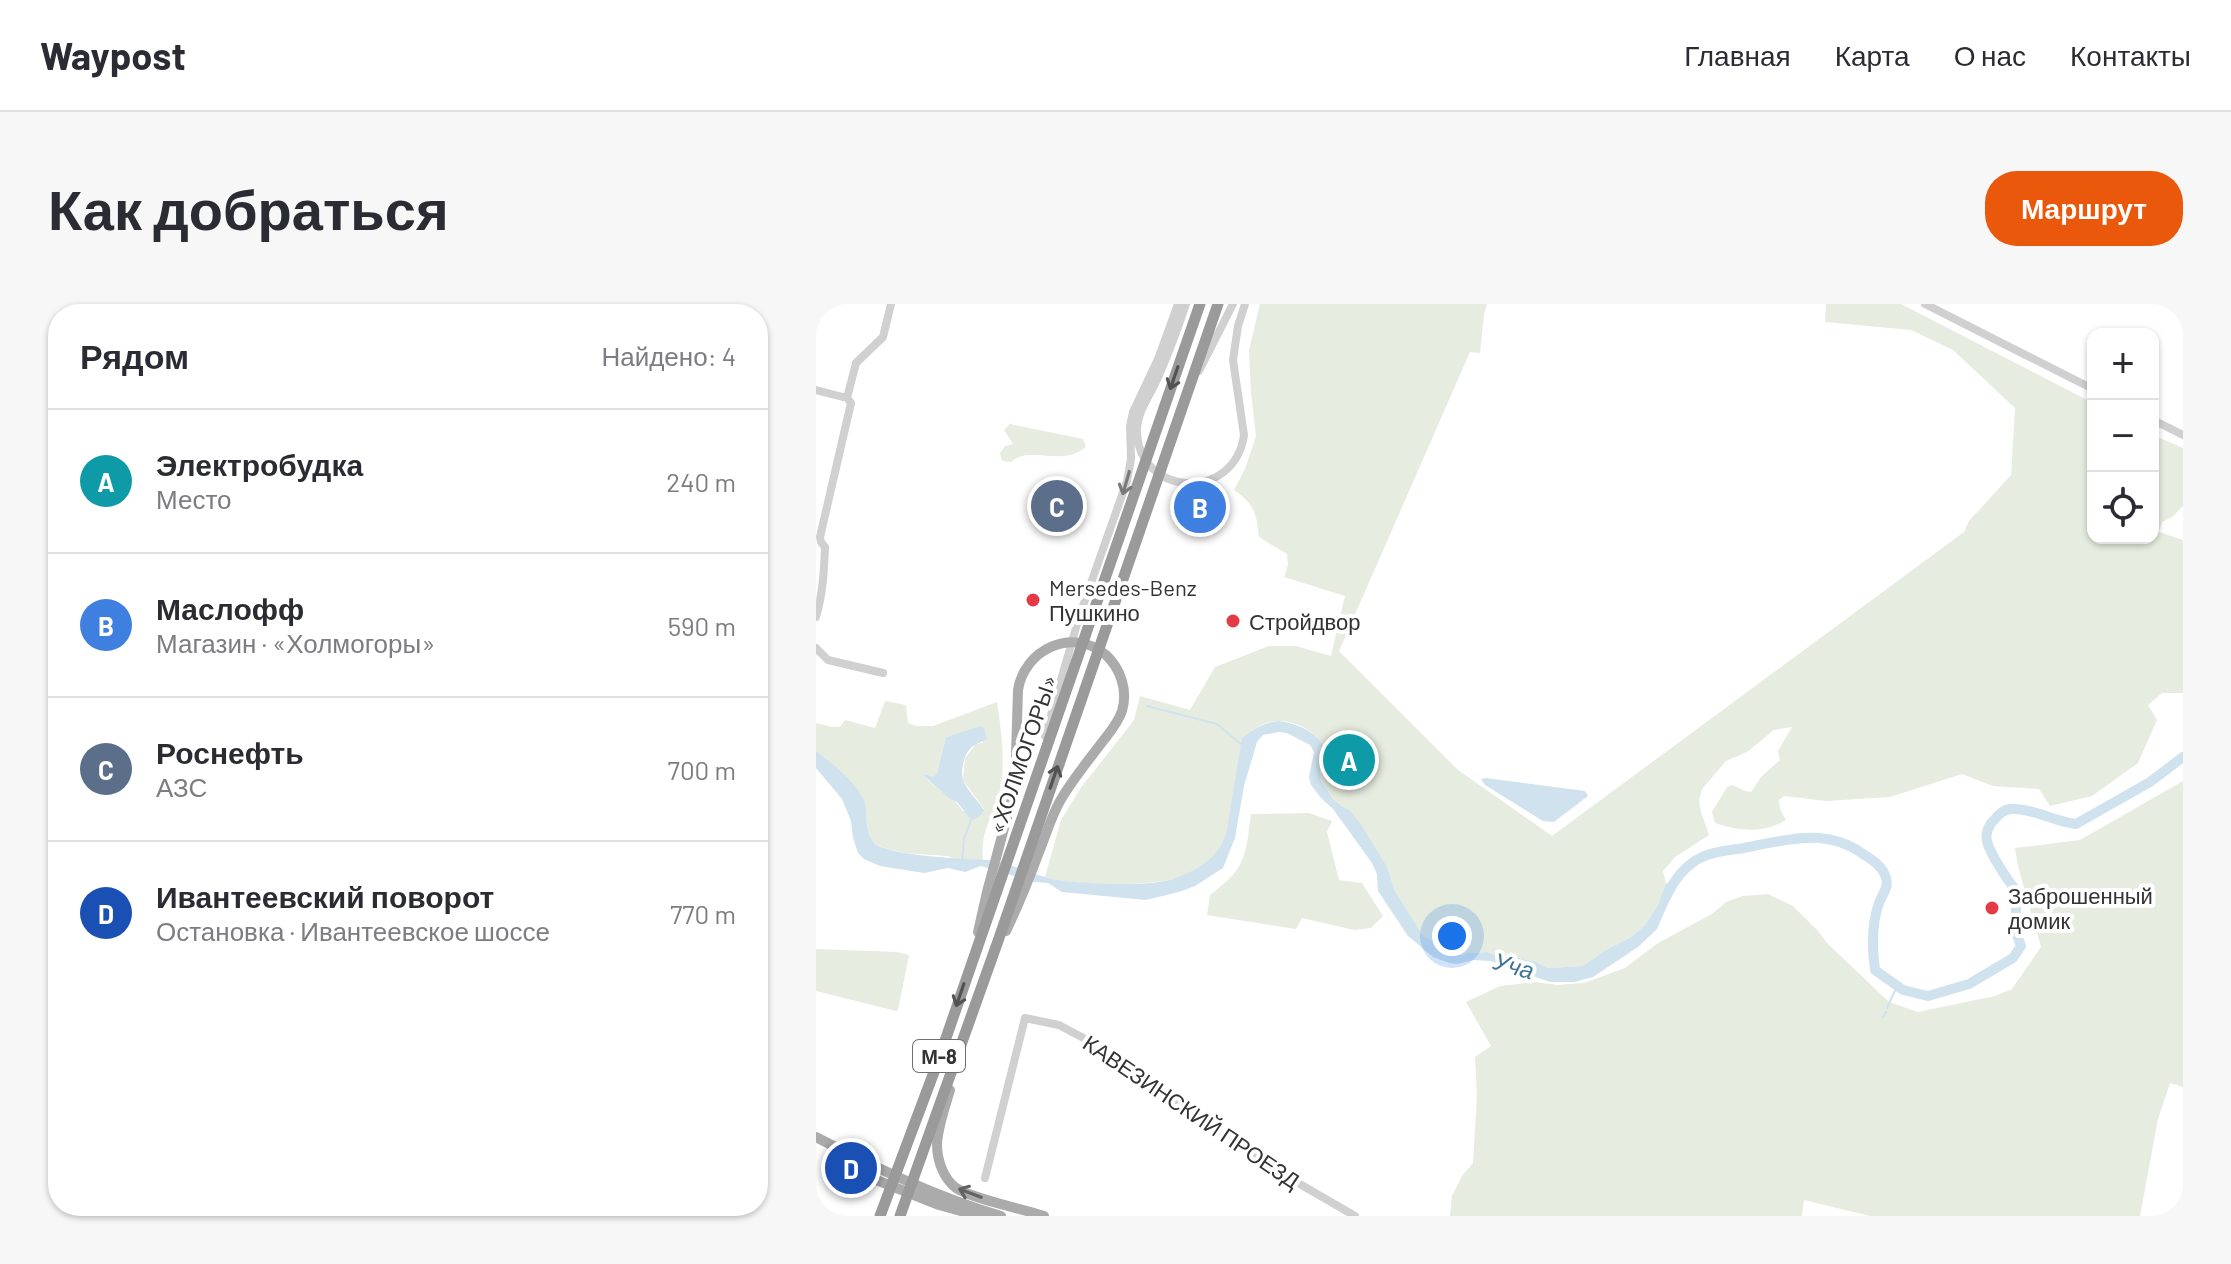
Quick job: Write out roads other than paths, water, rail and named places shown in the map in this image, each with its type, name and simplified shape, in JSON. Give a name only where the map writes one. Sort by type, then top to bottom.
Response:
[{"type":"highway","name":"«ХОЛМОГОРЫ»","points":[[880,1216],[937,1064],[1007,843],[1031,789],[1200,304]]},
{"type":"highway","name":"«ХОЛМОГОРЫ»","points":[[900,1216],[989,966],[1033,853],[1218,304]]},
{"type":"main road","points":[[1007,843],[1015,787],[1018,690],[1026,667],[1038,653],[1055,645],[1073,642],[1091,646],[1111,661],[1121,677],[1124,695],[1119,719],[1058,804],[1033,853]]},
{"type":"main road","points":[[960,1049],[937,1145],[944,1174],[956,1187],[971,1194],[1044,1216]]},
{"type":"main road","points":[[816,1138],[866,1170],[968,1216]]},
{"type":"main road","points":[[945,1204],[981,1216]]},
{"type":"main road","points":[[945,1204],[1001,1216]]},
{"type":"street","points":[[816,617],[824,575],[825,547],[820,537],[856,363],[883,337],[891,304]]},
{"type":"street","points":[[1031,789],[1066,659],[1127,481],[1133,412],[1158,359],[1178,304]]},
{"type":"street","points":[[1186,304],[1170,348],[1142,408],[1137,429],[1141,449],[1152,467],[1169,479],[1189,484],[1210,481],[1228,470],[1242,446],[1244,435],[1233,360],[1245,304]]},
{"type":"street","points":[[1182,407],[1233,304]]},
{"type":"street","points":[[1925,304],[2087,386]]},
{"type":"street","points":[[816,390],[849,401]]},
{"type":"street","points":[[2159,423],[2183,435]]},
{"type":"street","points":[[816,648],[828,660],[883,673]]},
{"type":"street","name":"КАВЕЗИНСКИЙ ПРОЕЗД","points":[[985,1178],[1025,1018],[1059,1025],[1117,1056],[1201,1120],[1286,1176],[1355,1216]]},
{"type":"water","points":[[1278,721],[1305,729],[1321,742],[1325,748],[1320,764],[1321,780],[1333,799],[1349,810],[1360,823],[1387,867],[1395,891],[1423,936],[1443,945],[1449,952],[1461,955],[1487,952],[1510,960],[1519,958],[1536,962],[1548,968],[1583,966],[1645,925],[1658,905],[1666,883],[1675,888],[1657,929],[1638,947],[1593,977],[1574,982],[1550,982],[1490,961],[1474,960],[1457,964],[1433,957],[1408,936],[1378,891],[1377,874],[1372,863],[1333,809],[1311,785],[1309,777],[1314,752],[1310,745],[1287,733],[1263,735],[1257,742],[1244,786],[1235,838],[1223,868],[1195,886],[1146,900],[1062,892],[1048,883],[1034,882],[981,866],[965,872],[948,868],[924,873],[880,866],[858,853],[842,799],[816,768],[816,751],[854,785],[865,804],[869,834],[876,844],[884,848],[929,856],[996,861],[1058,880],[1099,884],[1162,882],[1187,874],[1207,862],[1217,851],[1228,824],[1242,738],[1259,727]]},
{"type":"water","points":[[980,726],[984,728],[987,739],[971,748],[962,767],[964,782],[984,810],[979,817],[971,820],[958,803],[924,776],[933,777],[937,773],[946,737]]},
{"type":"water","points":[[1481,779],[1585,791],[1588,796],[1554,822],[1543,821],[1485,785]]},
{"type":"waterway","points":[[1147,706],[1217,724],[1243,746]]},
{"type":"waterway","name":"Уча","points":[[1666,897],[1685,869],[1712,853],[1805,838],[1820,838],[1849,846],[1876,863],[1886,879],[1873,928],[1875,970],[1903,990],[1928,996],[1969,984],[2013,958],[2021,946],[2017,935],[2015,889],[1987,841],[1988,829],[1998,815],[2018,809],[2076,824],[2150,782],[2183,757]]},
{"type":"waterway","points":[[962,861],[964,839],[971,820]]},
{"type":"waterway","points":[[1887,1008],[1897,986]]},
{"type":"waterway","points":[[1883,1017],[1886,1012]]},
{"type":"place","name":"Роснефть","points":[[1057,506]]},
{"type":"place","name":"Маслофф","points":[[1200,507]]},
{"type":"place","name":"Mersedes-Benz Пушкино","points":[[1033,600]]},
{"type":"place","name":"Стройдвор","points":[[1233,621]]},
{"type":"place","name":"Электробудка","points":[[1349,760]]},
{"type":"place","name":"Заброшенный домик","points":[[1992,908]]},
{"type":"place","name":"Ивантеевский поворот","points":[[851,1168]]}]
